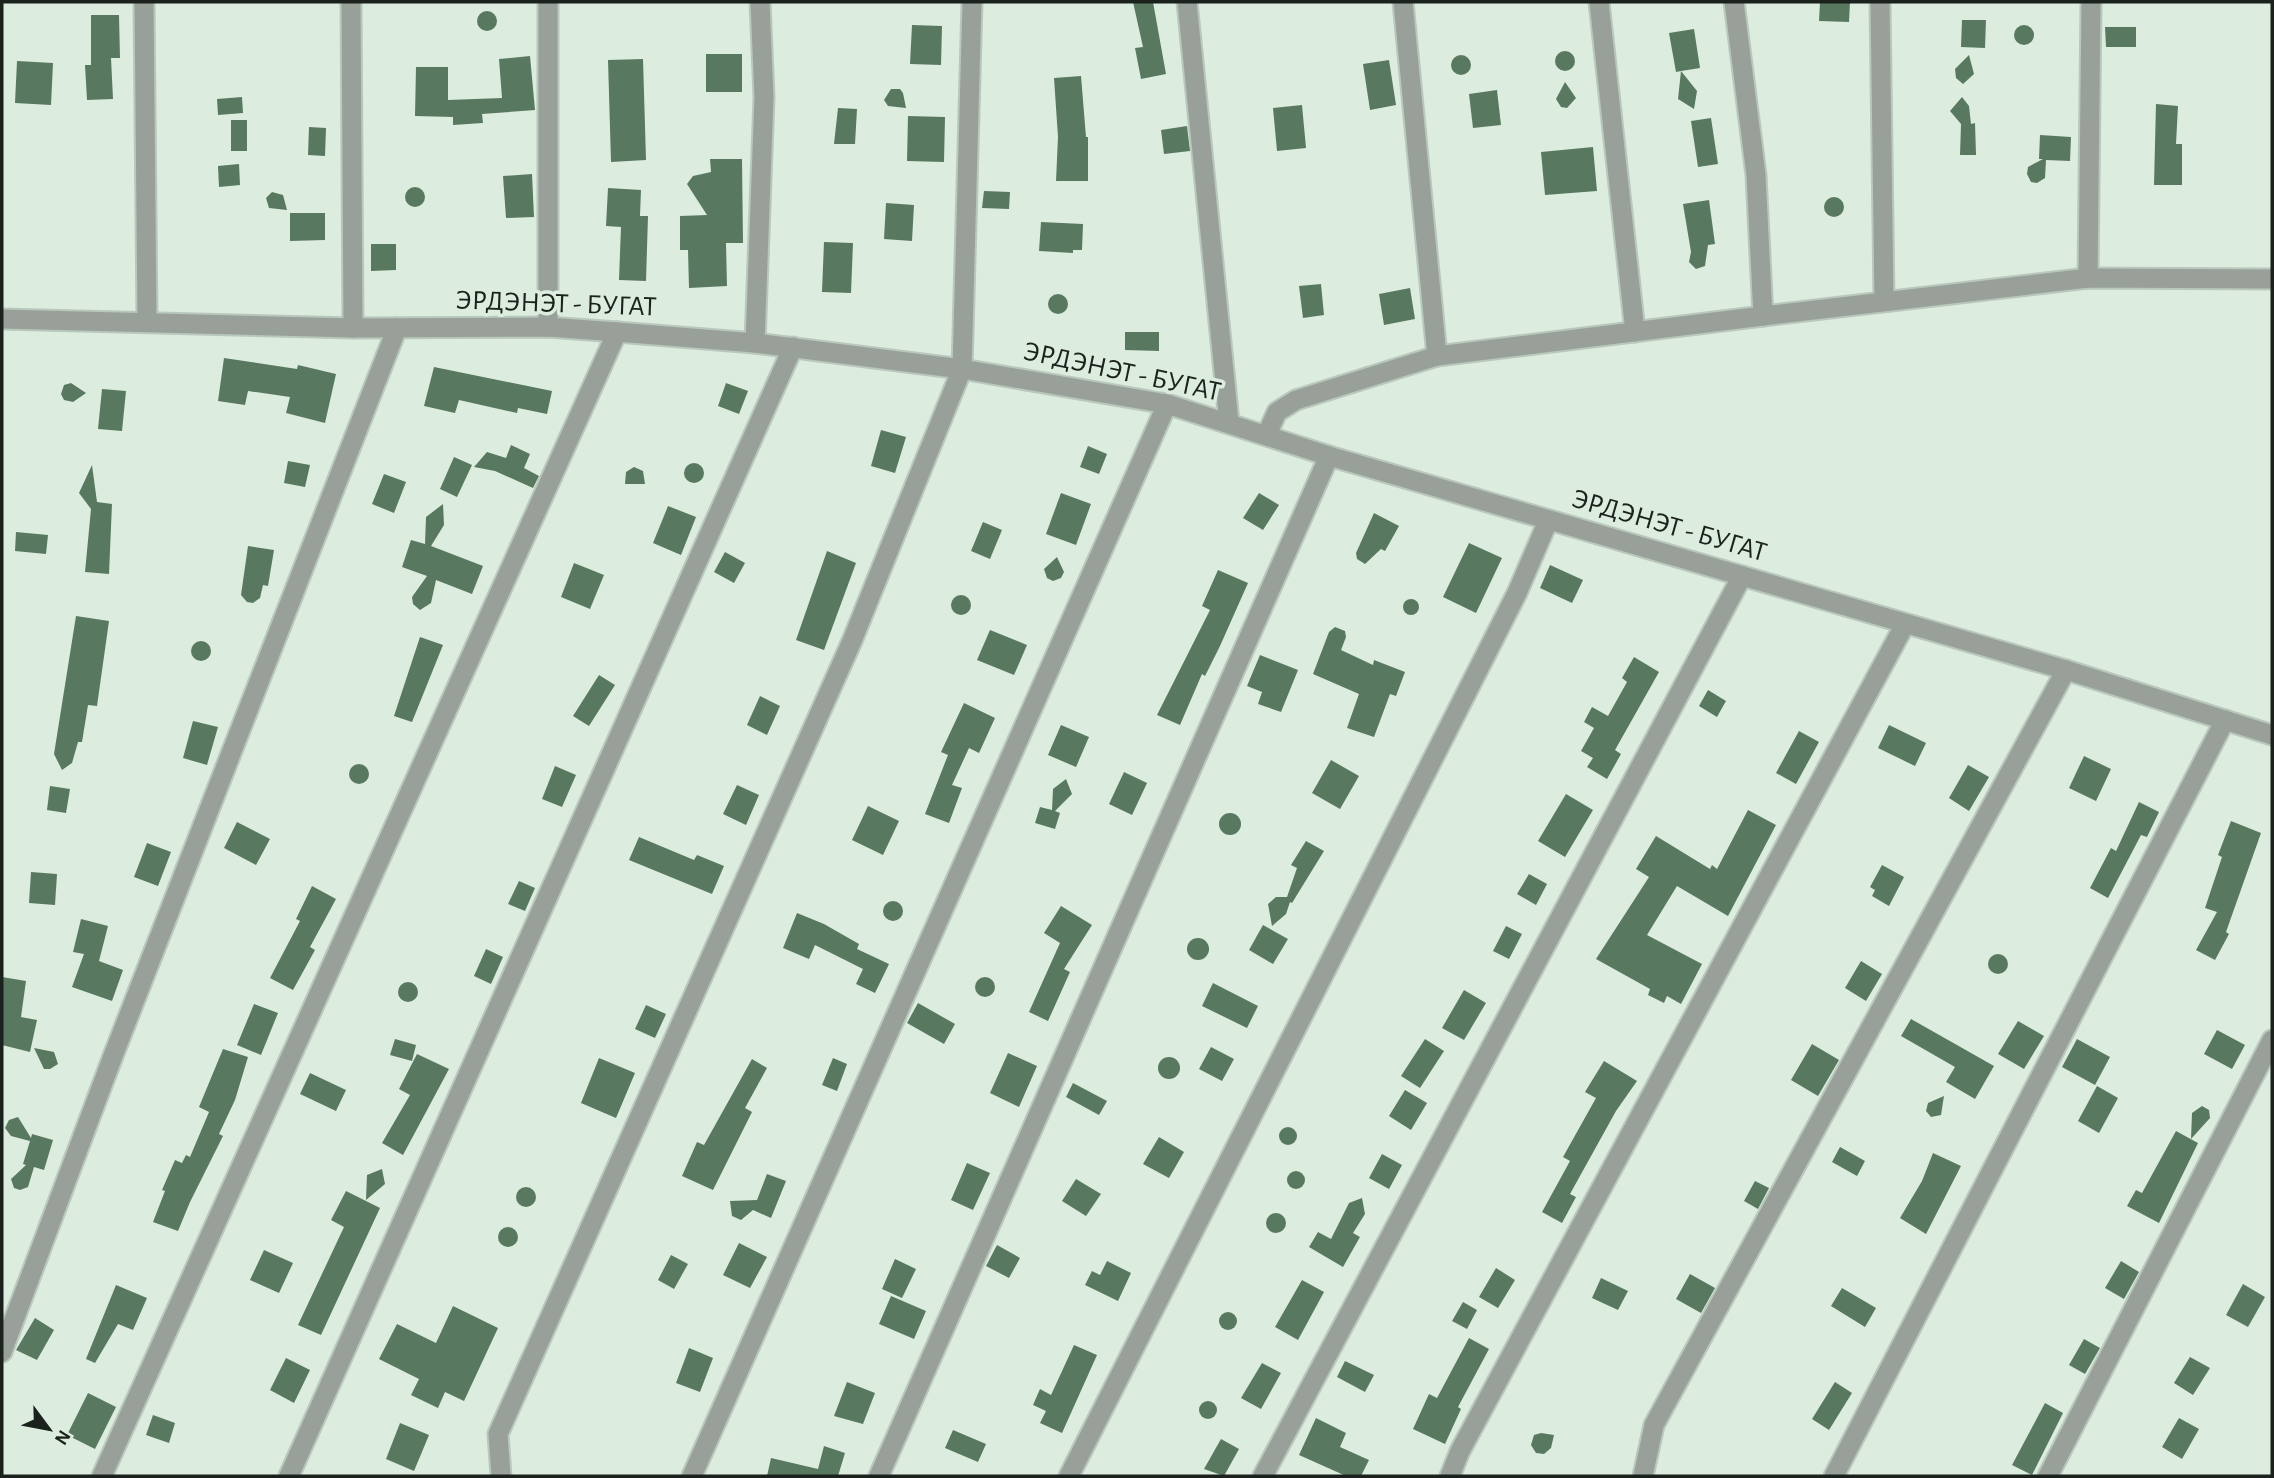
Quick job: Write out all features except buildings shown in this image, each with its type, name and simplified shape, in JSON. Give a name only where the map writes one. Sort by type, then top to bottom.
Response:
[{"type":"street","points":[[144,2],[148,321]]},
{"type":"street","points":[[351,2],[353,328]]},
{"type":"street","points":[[548,2],[548,327]]},
{"type":"street","points":[[755,343],[764,97],[760,2]]},
{"type":"street","points":[[501,1476],[498,1434],[852,641],[962,369],[972,2]]},
{"type":"street","points":[[1187,2],[1229,422]]},
{"type":"street","points":[[1404,2],[1437,356]]},
{"type":"street","points":[[1599,2],[1635,332]]},
{"type":"street","points":[[1734,2],[1756,175],[1762,316]]},
{"type":"street","points":[[1880,2],[1884,301]]},
{"type":"street","points":[[2088,278],[2091,2]]},
{"type":"street","points":[[1267,434],[1277,412],[1296,400],[1437,356],[2088,278],[2272,279]]},
{"type":"street","name":"ЭРДЭНЭТ - БУГАТ","points":[[2,319],[353,328],[548,327],[617,332],[755,343],[962,369],[1167,404],[1329,456],[2066,670],[2272,735]]},
{"type":"street","points":[[2,1352],[113,1056],[397,328]]},
{"type":"street","points":[[103,1476],[617,332]]},
{"type":"street","points":[[289,1476],[793,348]]},
{"type":"street","points":[[692,1476],[1167,404]]},
{"type":"street","points":[[879,1476],[1329,456]]},
{"type":"street","points":[[1069,1476],[1517,593],[1548,521]]},
{"type":"street","points":[[1263,1476],[1742,576]]},
{"type":"street","points":[[1450,1476],[1473,1426],[1905,624]]},
{"type":"street","points":[[1643,1476],[1654,1425],[2066,670]]},
{"type":"street","points":[[1834,1476],[2225,720]]},
{"type":"street","points":[[2048,1476],[2272,1040]]}]
